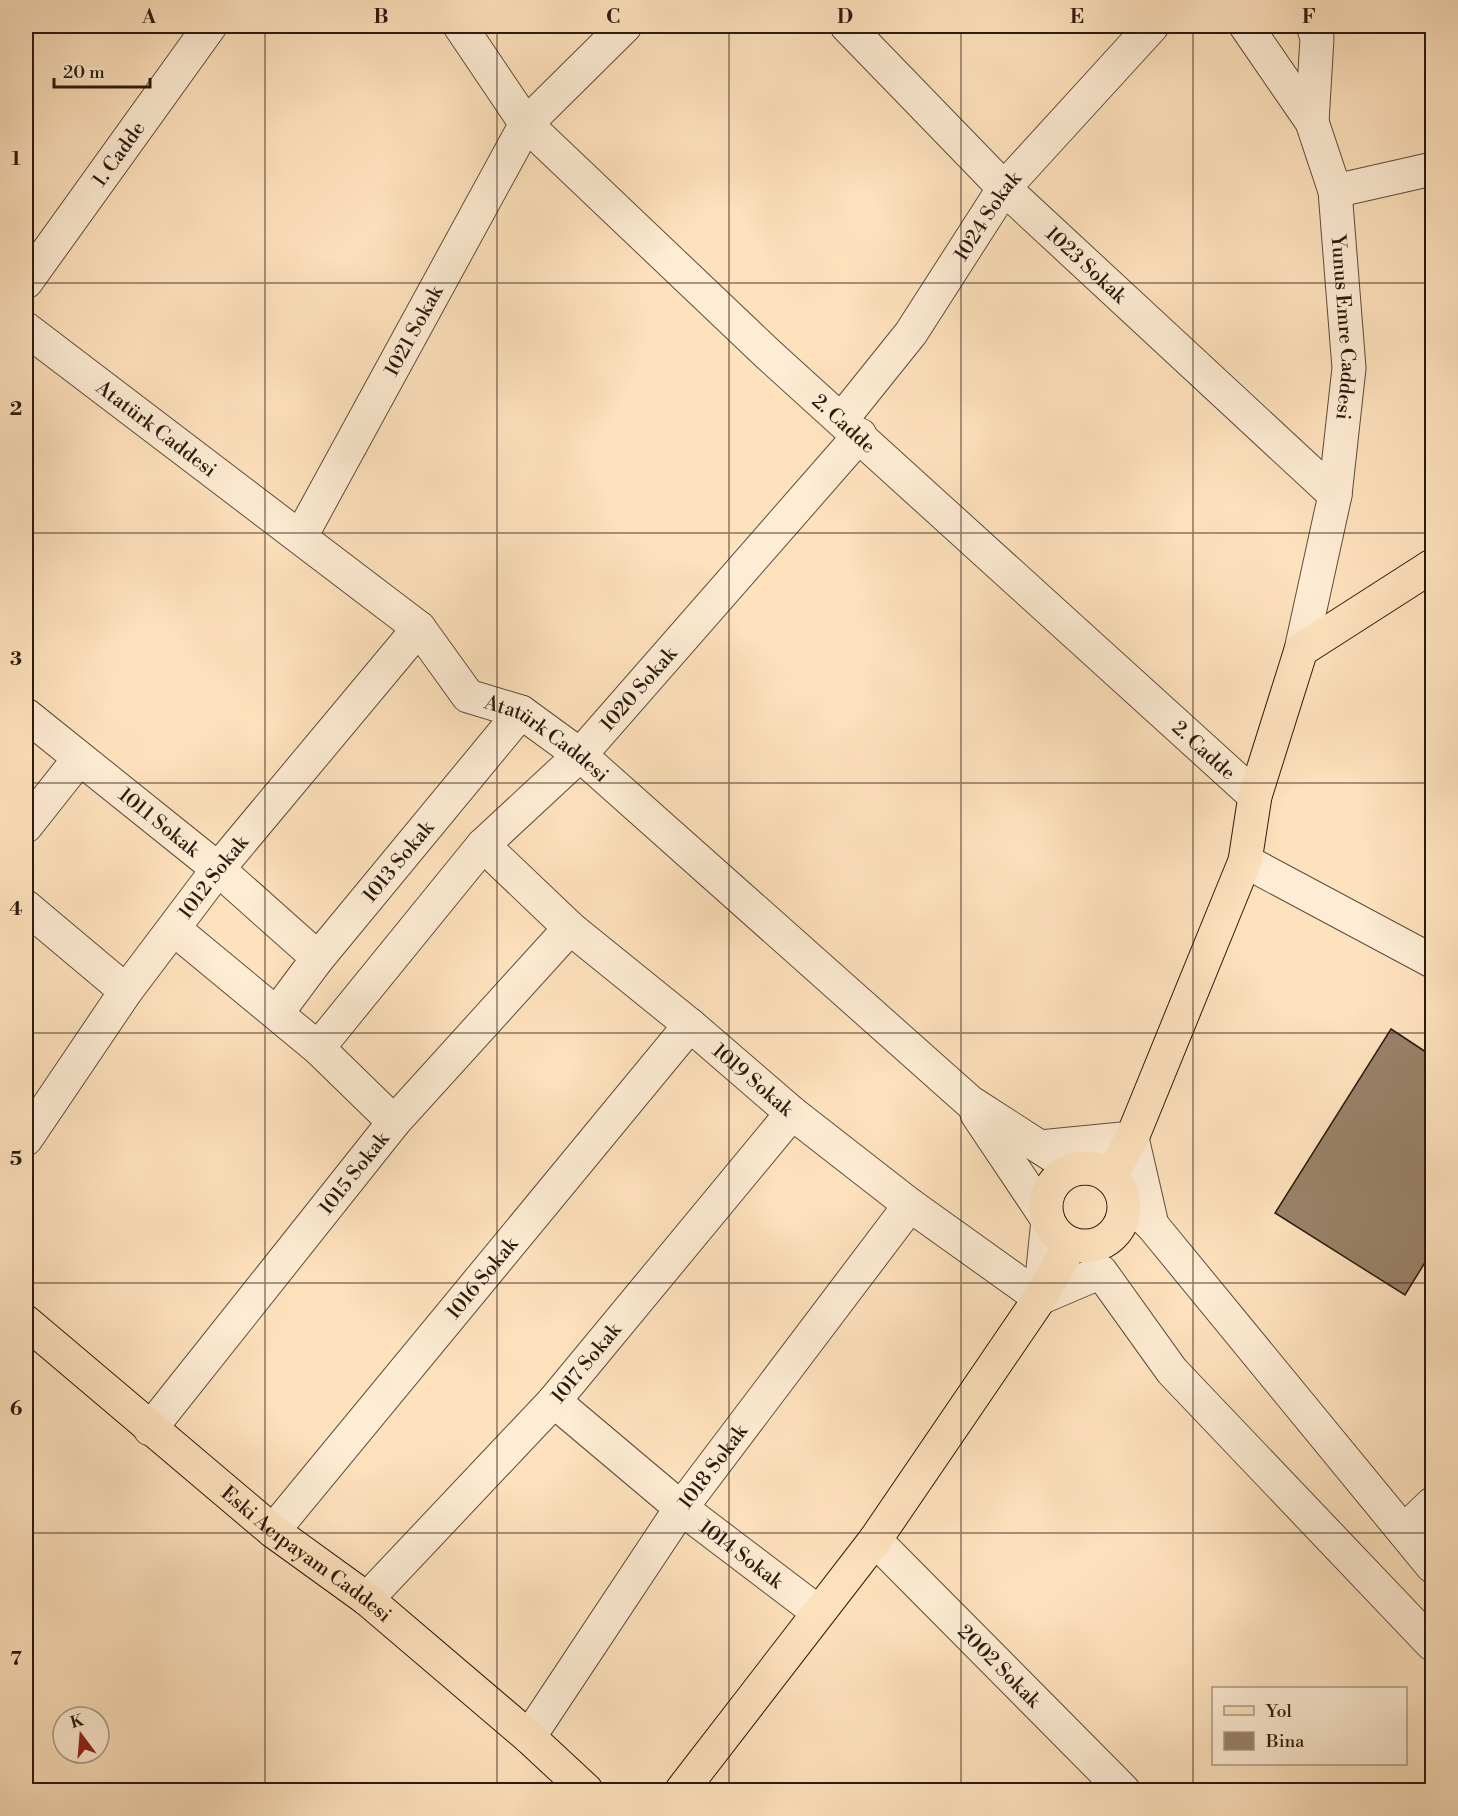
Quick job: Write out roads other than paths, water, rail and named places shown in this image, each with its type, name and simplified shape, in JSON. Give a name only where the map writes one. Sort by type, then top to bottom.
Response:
[{"type":"main road","points":[[1106,1181],[1132,1138],[1245,861],[1255,795],[1301,650],[1432,566]]},
{"type":"main road","points":[[1072,1170],[1106,1181],[1123,1218],[1113,1234],[1092,1246],[1071,1244],[1053,1230],[1048,1220],[1046,1203],[1052,1186],[1061,1176],[1072,1170]]},
{"type":"main road","points":[[682,1791],[875,1540],[1040,1298],[1071,1244]]},
{"type":"main road","name":"Eski Acıpayam Caddesi","points":[[26,1322],[273,1531],[367,1599],[529,1737],[586,1791]]},
{"type":"street","name":"1. Cadde","points":[[26,282],[210,26]]},
{"type":"street","name":"2. Cadde","points":[[460,26],[526,124],[770,355],[1255,795]]},
{"type":"street","name":"1021 Sokak","points":[[301,536],[526,124],[625,26]]},
{"type":"street","name":"1023 Sokak","points":[[847,26],[1004,188],[1335,495]]},
{"type":"street","name":"1024 Sokak","points":[[851,427],[1004,188],[1152,26]]},
{"type":"street","name":"Yunus Emre Caddesi","points":[[1246,26],[1312,122],[1335,191],[1349,368],[1335,495],[1301,650]]},
{"type":"street","points":[[1312,122],[1317,38],[1313,26]]},
{"type":"street","points":[[1335,191],[1432,169]]},
{"type":"street","name":"Atatürk Caddesi","points":[[26,329],[419,628],[468,696],[521,712],[580,755],[970,1102]]},
{"type":"street","name":"1020 Sokak","points":[[318,1048],[483,844],[580,755],[851,427]]},
{"type":"street","name":"1012 Sokak","points":[[26,1139],[126,990],[218,869],[419,628]]},
{"type":"street","name":"1013 Sokak","points":[[277,1013],[318,958],[521,712]]},
{"type":"street","name":"1011 Sokak","points":[[26,715],[218,869],[318,958]]},
{"type":"street","points":[[26,825],[79,759]]},
{"type":"street","name":"1019 Sokak","points":[[483,844],[570,928],[690,1025],[792,1113],[910,1205],[1040,1298]]},
{"type":"street","points":[[1245,861],[1432,961]]},
{"type":"street","points":[[26,907],[126,990]]},
{"type":"street","name":"1015 Sokak","points":[[150,1429],[394,1122],[570,928]]},
{"type":"street","points":[[174,929],[318,1048],[394,1122]]},
{"type":"street","name":"1016 Sokak","points":[[273,1531],[690,1025]]},
{"type":"street","points":[[970,1102],[1066,1164],[1106,1181],[1152,1225],[1432,1566]]},
{"type":"street","points":[[970,1102],[1048,1220],[1040,1298],[1101,1272]]},
{"type":"street","name":"1017 Sokak","points":[[367,1599],[554,1401],[792,1113]]},
{"type":"street","points":[[1040,1147],[1132,1138],[1152,1225]]},
{"type":"street","name":"1018 Sokak","points":[[529,1737],[681,1508],[910,1205]]},
{"type":"street","points":[[1071,1244],[1101,1272],[1172,1371],[1432,1644]]},
{"type":"street","name":"1014 Sokak","points":[[554,1401],[681,1508],[818,1612]]},
{"type":"street","points":[[1404,1531],[1432,1504]]},
{"type":"street","name":"2002 Sokak","points":[[875,1540],[1115,1788]]}]
